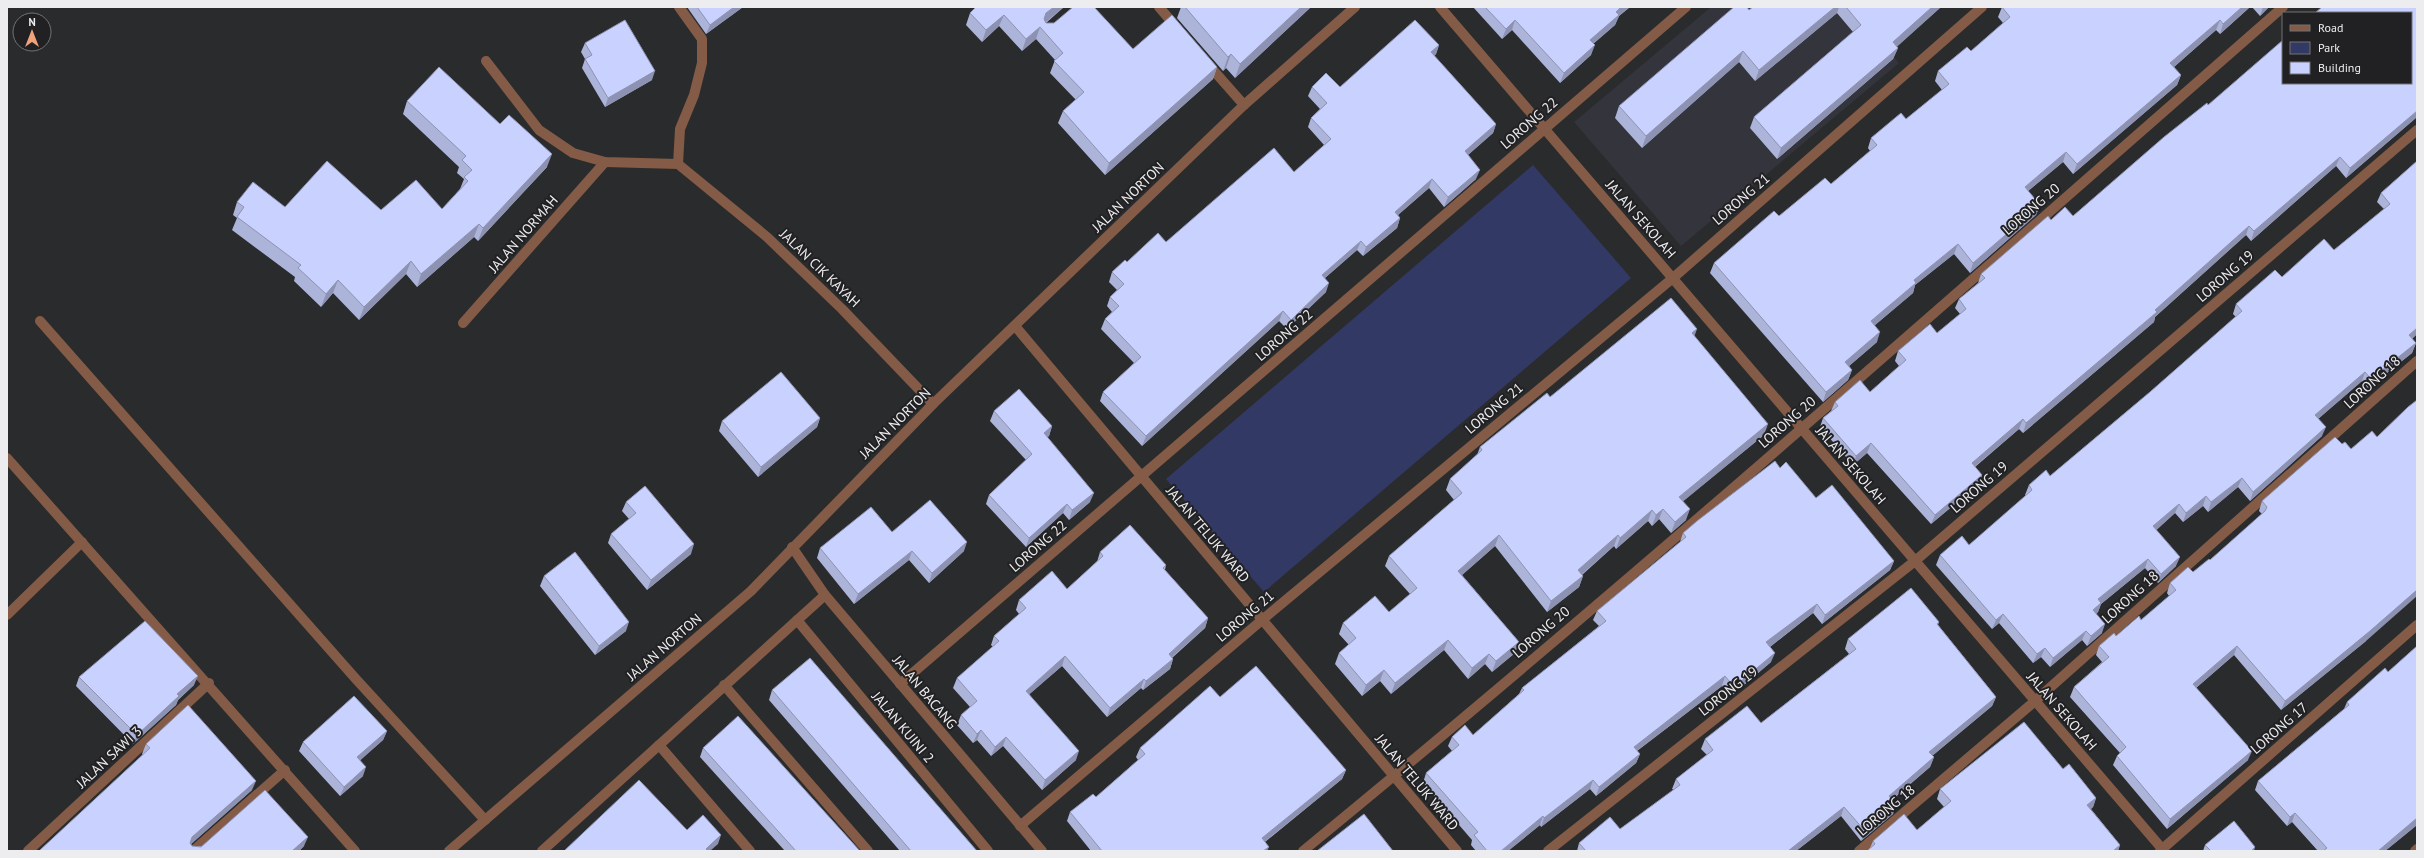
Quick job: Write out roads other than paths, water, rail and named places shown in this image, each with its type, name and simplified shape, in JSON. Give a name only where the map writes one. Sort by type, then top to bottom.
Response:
[{"type":"street","points":[[486,61],[539,130],[573,154],[605,162],[678,164],[680,129],[694,95],[702,63],[702,39],[679,7]]},
{"type":"street","points":[[1159,7],[1184,36]]},
{"type":"street","name":"JALAN NORTON","points":[[449,851],[751,590],[933,404],[1244,105],[1355,7]]},
{"type":"street","name":"JALAN SEKOLAH","points":[[1440,7],[2162,850]]},
{"type":"street","name":"LORONG 22","points":[[900,684],[1686,7]]},
{"type":"street","name":"LORONG 21","points":[[1020,826],[1262,620],[1673,278],[1982,7]]},
{"type":"street","name":"LORONG 20","points":[[1303,851],[1394,776],[1801,428],[2283,7]]},
{"type":"street","points":[[1199,53],[1244,105]]},
{"type":"street","name":"LORONG 19","points":[[1548,851],[1915,561],[2417,130]]},
{"type":"street","name":"JALAN NORMAH","points":[[463,323],[605,162]]},
{"type":"street","name":"JALAN CIK KAYAH","points":[[678,164],[767,237],[842,309],[933,404]]},
{"type":"street","points":[[40,321],[355,678],[485,820]]},
{"type":"street","name":"JALAN TELUK WARD","points":[[1015,326],[1457,851]]},
{"type":"street","name":"LORONG 18","points":[[1859,851],[2035,701],[2417,361]]},
{"type":"street","points":[[7,458],[285,770],[353,850]]},
{"type":"street","points":[[7,615],[82,542]]},
{"type":"street","name":"JALAN BACANG","points":[[792,547],[825,595],[1041,851]]},
{"type":"street","points":[[542,851],[825,595]]},
{"type":"street","name":"JALAN KUINI 2","points":[[797,620],[988,851]]},
{"type":"street","name":"LORONG 17","points":[[2162,850],[2417,625]]},
{"type":"street","name":"JALAN SAWI 3","points":[[28,851],[208,684]]},
{"type":"street","points":[[724,685],[868,851]]},
{"type":"street","points":[[659,745],[750,851]]},
{"type":"street","points":[[193,851],[285,770]]}]
